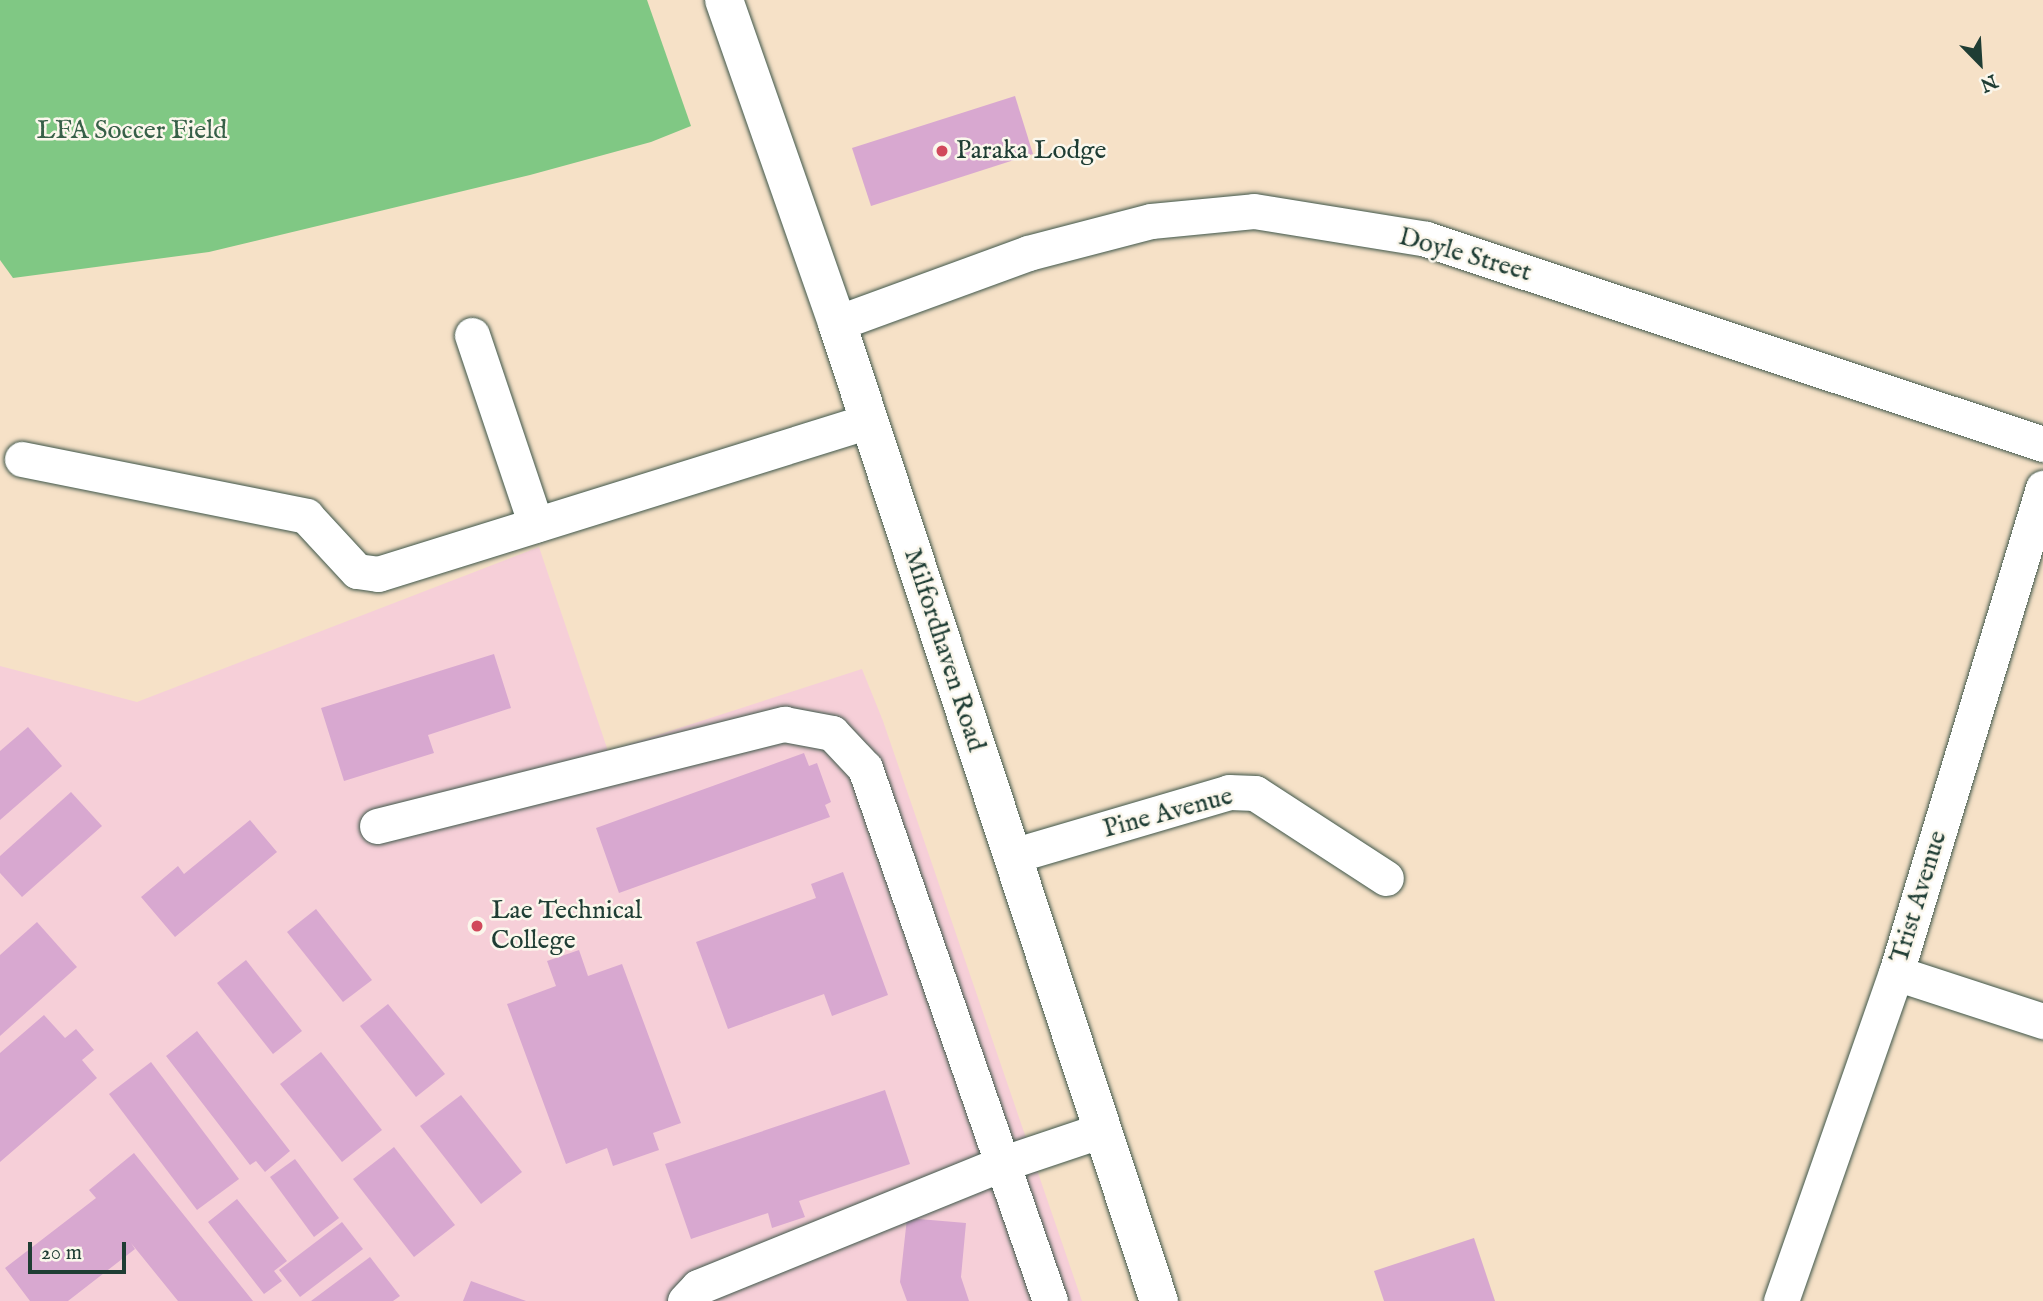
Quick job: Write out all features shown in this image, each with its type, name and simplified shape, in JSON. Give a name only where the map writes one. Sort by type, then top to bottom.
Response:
[{"type":"main road","name":"Milfordhaven Road","points":[[724,0],[869,421],[1159,1301]]},
{"type":"street","name":"Doyle Street","points":[[836,323],[1040,250],[1151,221],[1254,211],[1426,239],[2043,444]]},
{"type":"street","points":[[472,335],[536,525]]},
{"type":"street","points":[[22,459],[306,516],[357,571],[378,574],[869,421]]},
{"type":"street","name":"Trist Avenue","points":[[1781,1301],[1896,973],[2043,488]]},
{"type":"street","points":[[377,825],[784,724],[832,733],[865,768],[1050,1301]]},
{"type":"street","name":"Pine Avenue","points":[[1012,856],[1229,792],[1255,793],[1386,878]]},
{"type":"street","points":[[1896,973],[2043,1021]]},
{"type":"street","points":[[685,1301],[698,1287],[1001,1164],[1102,1130]]},
{"type":"shaded area","name":"Lae Technical College","points":[[539,547],[608,751],[862,669],[883,721],[1082,1301],[0,1301],[0,666],[137,702]]},
{"type":"green space","name":"LFA Soccer Field","points":[[0,0],[647,0],[691,126],[651,142],[530,175],[209,252],[13,278],[0,260]]},
{"type":"building","name":"Paraka Lodge","points":[[1015,96],[1033,154],[871,206],[852,148]]},
{"type":"building","points":[[494,654],[511,708],[428,735],[434,753],[344,781],[321,708]]},
{"type":"building","points":[[28,727],[62,766],[0,820],[0,751]]},
{"type":"building","points":[[804,753],[809,766],[817,763],[831,802],[825,805],[830,817],[619,893],[596,828]]},
{"type":"building","points":[[71,792],[102,826],[22,897],[0,873],[0,856]]},
{"type":"building","points":[[250,820],[277,852],[175,937],[141,897],[178,866],[184,874]]},
{"type":"building","points":[[843,872],[888,995],[832,1016],[824,994],[728,1029],[696,942],[816,898],[811,884]]},
{"type":"building","points":[[316,909],[372,980],[343,1002],[287,932]]},
{"type":"building","points":[[37,922],[77,967],[0,1036],[0,955]]},
{"type":"building","points":[[579,950],[588,976],[622,964],[681,1123],[653,1133],[659,1150],[613,1166],[607,1148],[566,1164],[507,1004],[556,986],[547,961]]},
{"type":"building","points":[[246,960],[302,1031],[273,1054],[217,983]]},
{"type":"building","points":[[388,1004],[445,1074],[416,1097],[360,1026]]},
{"type":"building","points":[[44,1015],[65,1038],[76,1029],[94,1050],[82,1060],[97,1078],[0,1162],[0,1053]]},
{"type":"building","points":[[197,1031],[290,1151],[265,1172],[256,1161],[250,1165],[166,1056]]},
{"type":"building","points":[[321,1052],[382,1130],[342,1162],[280,1084]]},
{"type":"building","points":[[151,1062],[239,1179],[197,1210],[109,1094]]},
{"type":"building","points":[[885,1090],[910,1164],[799,1201],[805,1217],[772,1228],[768,1213],[691,1239],[665,1164]]},
{"type":"building","points":[[461,1095],[522,1172],[481,1204],[420,1126]]},
{"type":"building","points":[[394,1147],[455,1225],[414,1257],[353,1179]]},
{"type":"building","points":[[134,1153],[253,1301],[178,1301],[131,1243],[135,1249],[68,1301],[30,1301],[5,1268],[96,1198],[89,1190]]},
{"type":"building","points":[[295,1159],[339,1218],[314,1237],[270,1177]]},
{"type":"building","points":[[237,1199],[287,1261],[274,1271],[282,1281],[264,1294],[208,1222]]},
{"type":"building","points":[[907,1218],[966,1223],[961,1277],[969,1301],[907,1301],[900,1282]]},
{"type":"building","points":[[342,1222],[363,1249],[300,1297],[279,1270]]},
{"type":"building","points":[[1474,1238],[1495,1301],[1384,1301],[1374,1271]]},
{"type":"building","points":[[370,1257],[400,1296],[393,1301],[311,1301]]},
{"type":"building","points":[[471,1281],[526,1301],[463,1301]]},
{"type":"place","name":"Paraka Lodge","points":[[942,151]]},
{"type":"place","name":"Lae Technical College","points":[[477,926]]}]
